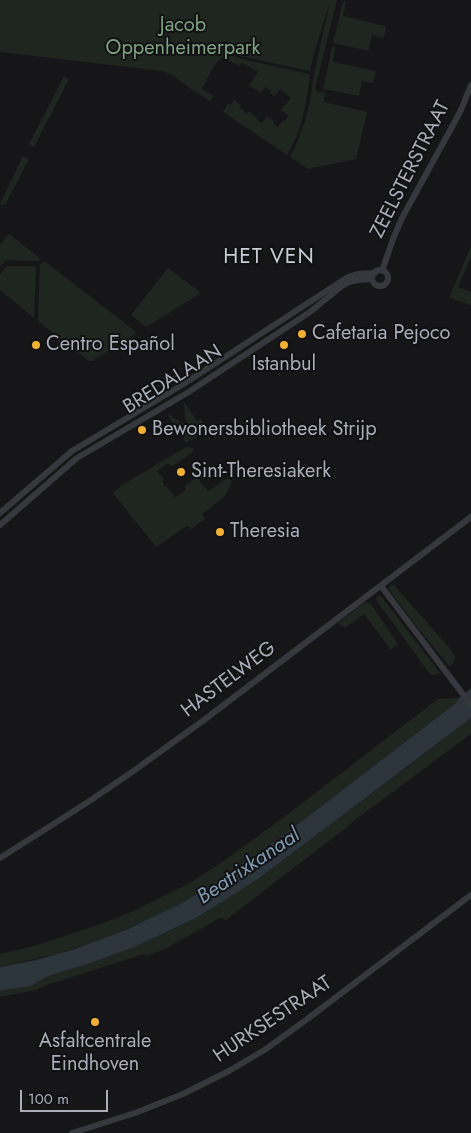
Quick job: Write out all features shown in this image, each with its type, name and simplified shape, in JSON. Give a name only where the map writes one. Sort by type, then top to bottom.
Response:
[{"type":"street","name":"ZEELSTERSTRAAT","points":[[376,274],[402,218],[453,126],[471,85]]},
{"type":"street","name":"BREDALAAN","points":[[0,514],[72,451],[182,385],[348,277],[358,274],[376,274]]},
{"type":"street","name":"BREDALAAN","points":[[0,525],[77,458],[187,393],[310,312],[349,282],[365,279],[376,274]]},
{"type":"street","points":[[305,306],[310,312]]},
{"type":"street","name":"HASTELWEG","points":[[0,858],[88,802],[204,720],[471,517]]},
{"type":"street","points":[[380,586],[471,705]]},
{"type":"street","name":"HURKSESTRAAT","points":[[72,1133],[135,1113],[183,1094],[229,1071],[266,1049],[471,895]]},
{"type":"green space","name":"Jacob Oppenheimerpark","points":[[0,0],[337,0],[315,89],[325,93],[324,102],[367,112],[356,159],[308,169],[290,157],[305,120],[310,101],[330,2],[310,71],[221,52],[246,60],[309,74],[306,103],[301,124],[287,155],[223,112],[228,103],[231,105],[234,100],[241,105],[239,107],[244,112],[247,114],[249,111],[257,118],[256,120],[262,123],[267,116],[278,127],[283,120],[285,121],[288,115],[281,110],[291,98],[280,89],[275,96],[266,87],[261,93],[249,86],[258,72],[242,63],[239,66],[222,57],[215,64],[202,89],[214,96],[210,101],[163,71],[0,52]]},
{"type":"green space","points":[[343,1],[346,2],[343,16],[386,26],[384,38],[372,35],[368,51],[333,43]]},
{"type":"green space","points":[[332,47],[335,47],[333,62],[376,71],[373,83],[362,81],[359,96],[323,89]]},
{"type":"green space","points":[[64,76],[69,79],[34,147],[29,144]]},
{"type":"green space","points":[[23,156],[29,159],[5,205],[0,204]]},
{"type":"green space","points":[[9,234],[41,259],[39,261],[6,260],[0,267],[0,245]]},
{"type":"green space","points":[[471,246],[471,257],[458,287],[471,292],[471,305],[449,298]]},
{"type":"green space","points":[[44,261],[137,333],[92,361],[89,361],[38,321],[40,265]]},
{"type":"green space","points":[[7,266],[36,266],[34,318],[0,290],[0,274]]},
{"type":"green space","points":[[168,268],[201,293],[146,327],[131,315]]},
{"type":"green space","points":[[184,402],[197,421],[201,419],[202,421],[203,432],[197,436],[185,419]]},
{"type":"green space","points":[[167,414],[187,425],[195,437],[186,443]]},
{"type":"green space","name":"Theresia","points":[[186,447],[193,448],[193,452],[174,465],[171,466],[168,463],[157,471],[164,479],[164,486],[175,497],[186,490],[184,486],[198,477],[208,491],[228,478],[232,482],[225,496],[202,514],[205,519],[191,529],[187,526],[156,547],[113,493],[122,485]]},
{"type":"green space","points":[[392,585],[453,652],[455,657],[450,667],[389,590],[389,587]]},
{"type":"green space","points":[[381,596],[440,673],[432,675],[429,673],[377,601],[376,598]]},
{"type":"green space","points":[[364,603],[370,603],[398,644],[391,650],[364,614],[345,628],[338,623]]},
{"type":"green space","points":[[459,698],[456,703],[285,834],[233,871],[184,902],[95,942],[57,954],[0,967],[0,954],[38,945],[101,924],[129,913],[188,884],[276,823],[438,699]]},
{"type":"green space","points":[[471,718],[471,735],[353,821],[226,920],[220,918],[165,949],[147,956],[144,954],[36,990],[0,997],[0,991],[31,986],[49,976],[132,948],[194,919],[222,902]]},
{"type":"water","name":"Beatrixkanaal","points":[[471,688],[471,718],[259,878],[222,902],[194,919],[132,948],[49,976],[31,986],[0,991],[0,967],[36,960],[75,949],[128,929],[184,902],[233,871],[285,834],[456,703]]},
{"type":"place","name":"Cafetaria Pejoco","points":[[302,334]]},
{"type":"place","name":"Centro Español","points":[[36,345]]},
{"type":"place","name":"Istanbul","points":[[284,345]]},
{"type":"place","name":"Bewonersbibliotheek Strijp","points":[[142,430]]},
{"type":"place","name":"Sint-Theresiakerk","points":[[181,472]]},
{"type":"place","name":"Theresia","points":[[220,532]]},
{"type":"place","name":"Asfaltcentrale Eindhoven","points":[[95,1022]]},
{"type":"district","name":"HET VEN","points":[[269,258]]}]
